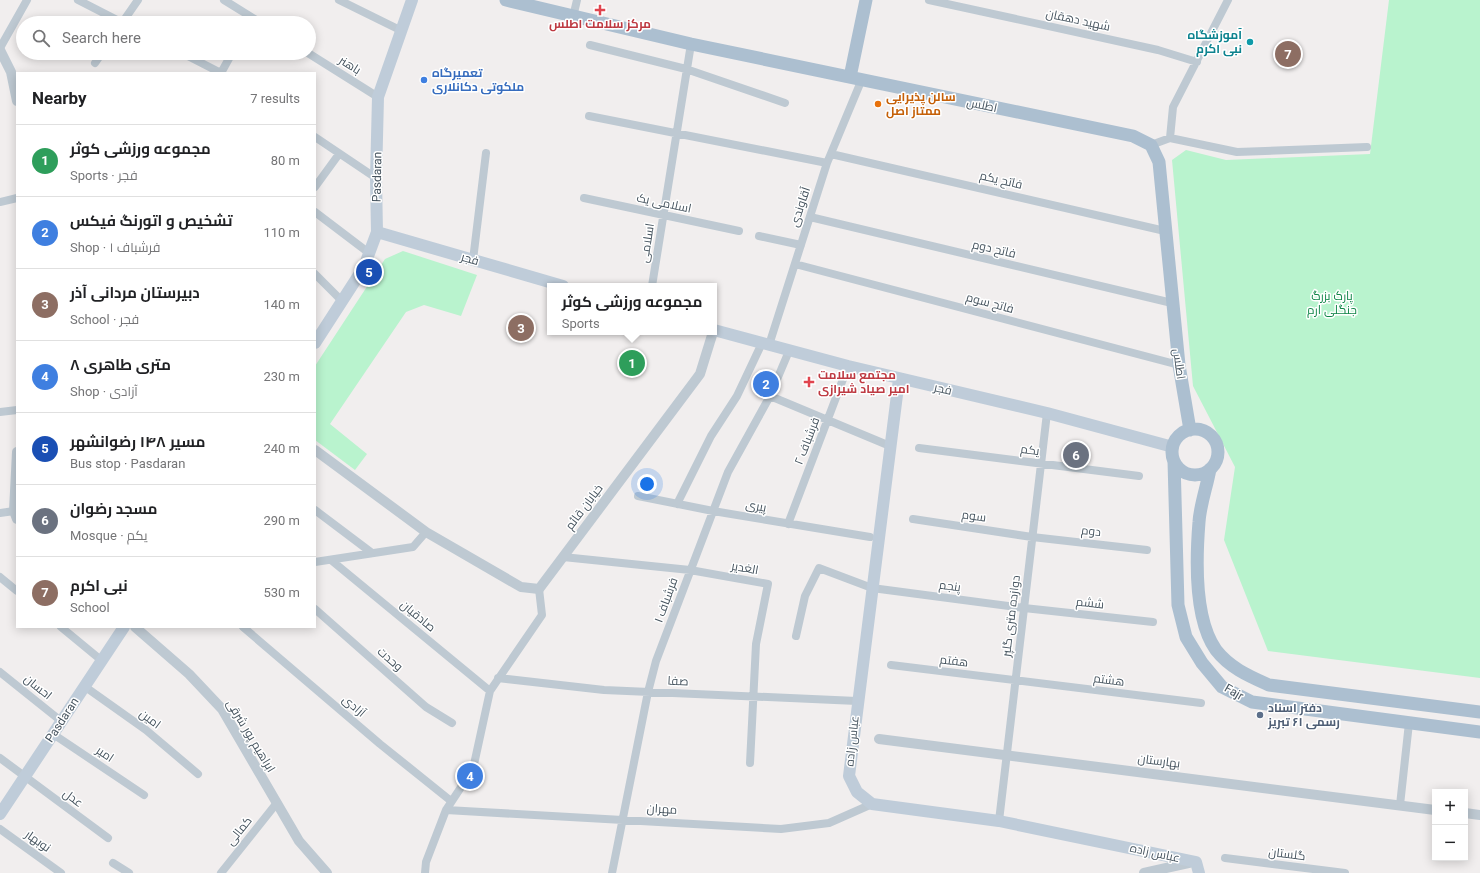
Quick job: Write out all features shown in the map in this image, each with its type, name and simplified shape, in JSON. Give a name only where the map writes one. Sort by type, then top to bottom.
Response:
[{"type":"main road","name":"Pasdaran","points":[[316,340],[364,267],[376,232],[378,98],[412,0]]},
{"type":"main road","name":"اطلس","points":[[506,0],[691,44],[1133,136],[1151,146],[1159,162],[1179,365],[1190,430]]},
{"type":"main road","points":[[856,78],[866,0]]},
{"type":"main road","name":"فجر","points":[[376,232],[553,283]]},
{"type":"main road","name":"فجر","points":[[717,332],[898,379],[1047,413],[1173,447]]},
{"type":"main road","name":"عباس زاده","points":[[898,379],[848,776],[857,792],[872,804],[999,821],[1197,867]]},
{"type":"main road","points":[[1190,430],[1205,432],[1215,442],[1217,456],[1210,469],[1197,475],[1183,472],[1174,461],[1173,447],[1179,436],[1190,430]]},
{"type":"main road","name":"Fajr","points":[[1174,461],[1178,605],[1186,636],[1202,663],[1222,687],[1252,702],[1480,732]]},
{"type":"main road","name":"Fajr","points":[[1210,469],[1199,521],[1198,589],[1203,622],[1216,650],[1239,671],[1268,685],[1480,712]]},
{"type":"main road","name":"Pasdaran","points":[[0,814],[123,628]]},
{"type":"main road","points":[[1409,723],[1412,703]]},
{"type":"street","points":[[18,16],[27,0]]},
{"type":"street","points":[[78,0],[109,16]]},
{"type":"street","points":[[127,16],[138,0]]},
{"type":"street","points":[[224,0],[244,16]]},
{"type":"street","points":[[339,0],[402,31]]},
{"type":"street","points":[[573,16],[577,0]]},
{"type":"street","name":"شهید دهقان","points":[[929,0],[1158,50],[1197,62]]},
{"type":"street","points":[[1170,138],[1173,106],[1228,0]]},
{"type":"street","points":[[16,20],[0,49],[15,72],[16,86]]},
{"type":"street","name":"اسلامی","points":[[653,283],[691,44]]},
{"type":"street","points":[[590,45],[686,69],[785,103]]},
{"type":"street","name":"باهنر","points":[[316,58],[378,98]]},
{"type":"street","points":[[196,60],[219,72]]},
{"type":"street","points":[[222,72],[228,60]]},
{"type":"street","name":"آقاوندی","points":[[677,504],[710,436],[737,396],[765,344],[795,264],[856,78]]},
{"type":"street","points":[[589,116],[827,163]]},
{"type":"street","points":[[316,138],[376,178]]},
{"type":"street","points":[[1151,146],[1170,138],[1237,152],[1367,147]]},
{"type":"street","points":[[473,260],[486,153]]},
{"type":"street","points":[[316,186],[339,154]]},
{"type":"street","name":"فاتح یکم","points":[[831,154],[1165,231]]},
{"type":"street","points":[[0,202],[16,198]]},
{"type":"street","name":"اسلامی یک","points":[[584,198],[739,231]]},
{"type":"street","points":[[316,213],[369,253]]},
{"type":"street","name":"فاتح دوم","points":[[810,218],[1172,303]]},
{"type":"street","points":[[759,236],[801,245]]},
{"type":"street","name":"فاتح سوم","points":[[795,264],[1179,365]]},
{"type":"street","points":[[316,275],[342,301]]},
{"type":"street","name":"خیابان قائم","points":[[539,589],[700,374],[712,335]]},
{"type":"street","name":"فرشباف ۱","points":[[612,873],[648,692],[656,661],[728,472],[770,396],[789,351]]},
{"type":"street","name":"فرشباف ۲","points":[[788,524],[848,366]]},
{"type":"street","points":[[770,396],[890,446]]},
{"type":"street","points":[[0,412],[16,410]]},
{"type":"street","name":"دوازده متری گلپر","points":[[999,821],[1047,413]]},
{"type":"street","name":"یکم","points":[[919,448],[1139,476]]},
{"type":"street","points":[[316,451],[426,532],[521,587],[539,589],[542,615],[490,691],[473,769],[446,810],[426,862],[425,873]]},
{"type":"street","points":[[0,513],[15,515],[16,494]]},
{"type":"street","name":"پیری","points":[[638,496],[713,511],[870,537]]},
{"type":"street","points":[[316,511],[372,554]]},
{"type":"street","name":"سوم","points":[[913,519],[1032,537]]},
{"type":"street","points":[[323,561],[413,548],[426,532]]},
{"type":"street","name":"دوم","points":[[1032,537],[1147,550]]},
{"type":"street","name":"الغدیر","points":[[563,557],[690,570],[768,584],[756,644],[752,697],[750,763]]},
{"type":"street","name":"صادقیان","points":[[323,561],[490,691]]},
{"type":"street","name":"پنجم","points":[[796,636],[805,596],[819,568],[872,588],[1024,608]]},
{"type":"street","points":[[0,577],[16,590]]},
{"type":"street","name":"ششم","points":[[1024,608],[1153,622]]},
{"type":"street","name":"وحدت","points":[[316,610],[426,707],[452,723]]},
{"type":"street","points":[[62,628],[101,660]]},
{"type":"street","name":"ابراهیم پور شرقی","points":[[136,628],[189,674],[222,710],[299,841],[327,873]]},
{"type":"street","name":"آزادی","points":[[244,628],[380,744],[451,801]]},
{"type":"street","name":"هفتم","points":[[891,665],[1015,681]]},
{"type":"street","name":"احسان","points":[[0,672],[61,721]]},
{"type":"street","name":"صفا","points":[[498,678],[604,690],[857,701]]},
{"type":"street","name":"هشتم","points":[[1015,681],[1201,703]]},
{"type":"street","name":"امین","points":[[84,686],[146,730],[198,774]]},
{"type":"street","points":[[1400,806],[1409,723]]},
{"type":"street","name":"امیر","points":[[53,734],[144,795]]},
{"type":"street","name":"بهارستان","points":[[879,739],[1432,810]]},
{"type":"street","name":"عدل","points":[[0,758],[108,838]]},
{"type":"street","name":"کمالی","points":[[221,873],[276,804]]},
{"type":"street","name":"مهران","points":[[446,810],[780,828],[829,823],[872,804]]},
{"type":"street","points":[[1468,813],[1480,815]]},
{"type":"street","name":"نوبهار","points":[[0,830],[61,873]]},
{"type":"street","name":"گلستان","points":[[1226,858],[1345,873]]},
{"type":"street","points":[[114,863],[129,873]]},
{"type":"street","points":[[1144,873],[1197,867]]},
{"type":"green space","name":"پارک بزرگ جنگلی ارم","points":[[1389,0],[1480,0],[1480,678],[1268,651],[1224,540],[1235,467],[1193,386],[1172,160],[1186,150],[1226,160],[1370,154]]},
{"type":"green space","points":[[403,251],[477,275],[461,316],[424,305],[406,312],[330,424],[367,454],[355,470],[316,441],[316,364],[385,259]]},
{"type":"place","name":"مرکز سلامت اطلس","points":[[600,10]]},
{"type":"place","name":"آموزشگاه نبی اکرم","points":[[1250,42]]},
{"type":"place","name":"نبی اکرم","points":[[1288,54]]},
{"type":"place","name":"تعمیرگاه ملکوتی دکانلاری","points":[[424,80]]},
{"type":"place","name":"سالن پذیرایی ممتاز اصل","points":[[878,104]]},
{"type":"place","name":"مسیر ۱۴۸ رضوانشهر","points":[[369,272]]},
{"type":"place","name":"دبیرستان مردانی آذر","points":[[521,328]]},
{"type":"place","name":"مجموعه ورزشی کوثر","points":[[632,363]]},
{"type":"place","name":"مجتمع سلامت امیر صیاد شیرازی","points":[[809,382]]},
{"type":"place","name":"تشخیص و اتورنگ فیکس","points":[[766,384]]},
{"type":"place","name":"مسجد رضوان","points":[[1076,455]]},
{"type":"place","name":"دفتر اسناد رسمی ۶۱ تبریز","points":[[1260,715]]},
{"type":"place","name":"۸ متری طاهری","points":[[470,776]]}]
